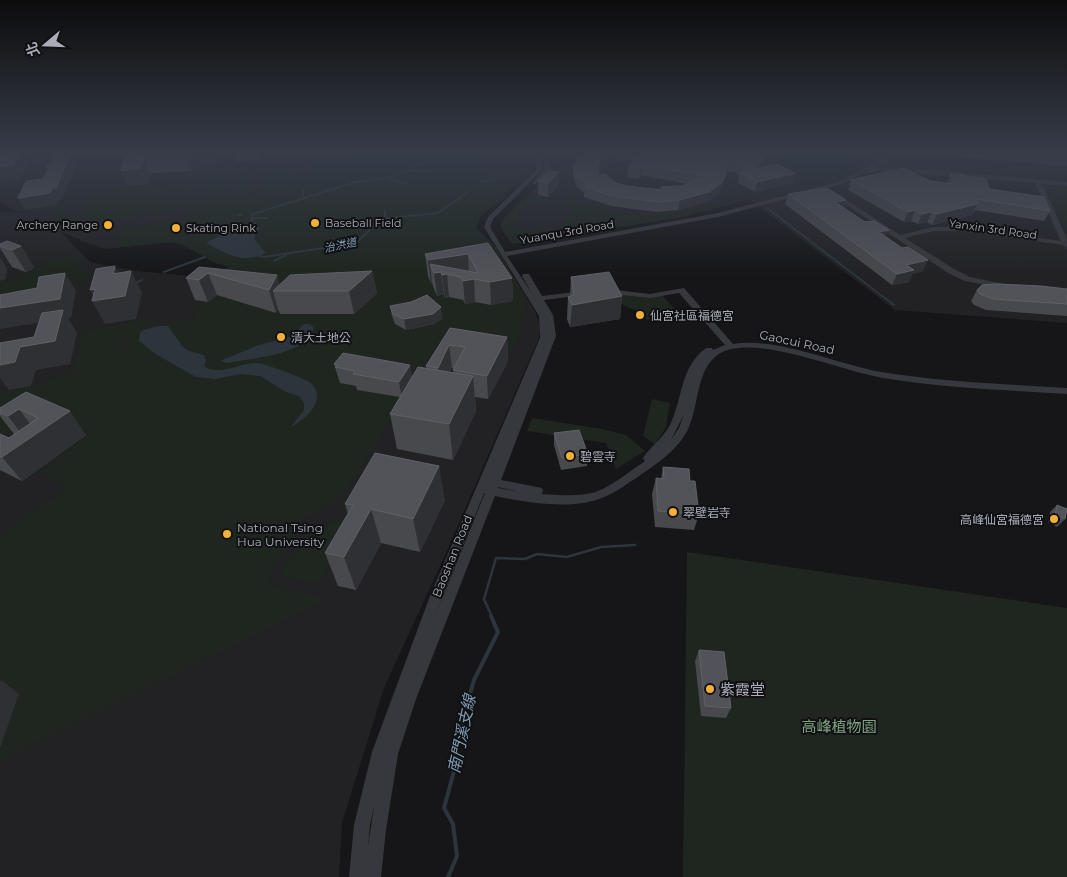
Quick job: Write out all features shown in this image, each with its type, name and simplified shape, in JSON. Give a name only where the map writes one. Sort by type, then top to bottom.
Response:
[{"type":"street","points":[[506,252],[488,230],[488,222],[516,194]]},
{"type":"street","points":[[506,252],[497,233],[495,223],[524,194]]},
{"type":"street","name":"Yuanqu 3rd Road","points":[[506,252],[684,223],[792,194]]},
{"type":"street","points":[[834,194],[951,271],[968,279],[1009,286]]},
{"type":"street","points":[[1043,194],[1067,247]]},
{"type":"street","name":"Yanxin 3rd Road","points":[[899,237],[916,234],[955,234],[1067,247]]},
{"type":"street","name":"Baoshan Road","points":[[357,877],[362,825],[385,753],[409,699],[488,486],[552,336],[551,323],[506,252]]},
{"type":"street","points":[[537,299],[610,290],[650,296],[681,290],[729,345]]},
{"type":"street","name":"Gaocui Road","points":[[488,486],[552,498],[596,496],[607,490],[662,455],[684,427],[700,368],[708,357],[729,345],[748,341],[878,370],[946,378],[1067,386]]},
{"type":"street","name":"Gaocui Road","points":[[729,345],[764,347],[907,379],[1067,391]]},
{"type":"street","name":"Baoshan Road","points":[[374,877],[385,753]]},
{"type":"shaded area","name":"National Tsing Hua University","points":[[0,194],[506,194],[217,264],[183,245],[173,242],[106,249],[60,231],[90,262],[137,271],[237,280],[495,246],[535,311],[539,324],[539,338],[445,555],[384,688],[342,823],[339,877],[0,877],[0,212],[29,213],[14,211],[0,201]],"holes":[[[46,222],[59,231],[49,228]]]},
{"type":"shaded area","points":[[531,194],[1067,194],[1067,323],[895,310],[750,200],[676,218],[512,244],[500,226]]},
{"type":"shaded area","points":[[256,222],[259,228],[254,239],[266,253],[249,258],[235,257],[206,243],[221,235],[241,229],[249,223]]},
{"type":"shaded area","points":[[304,324],[310,324],[313,327],[310,336],[303,343],[292,349],[278,354],[227,363],[220,361],[256,346],[288,337]]},
{"type":"shaded area","points":[[158,326],[168,326],[183,347],[189,351],[204,355],[206,361],[204,366],[210,369],[222,370],[256,363],[308,381],[317,392],[314,407],[303,419],[290,428],[304,410],[304,403],[299,396],[286,392],[260,376],[240,374],[215,379],[196,377],[157,355],[139,341],[140,333],[143,330]]},
{"type":"green space","points":[[169,194],[167,208],[182,202],[188,196],[187,194],[197,194],[197,197],[186,206],[163,213],[78,224],[63,222],[53,216],[58,207],[70,200],[86,195]],"holes":[[[90,197],[82,219],[68,218],[63,215],[64,208],[75,201]]]},
{"type":"green space","points":[[207,194],[226,194],[226,197],[252,194],[508,195],[481,216],[476,228],[495,246],[526,297],[520,333],[511,352],[438,342],[345,492],[328,505],[299,521],[267,578],[274,587],[327,599],[15,753],[0,764],[0,535],[28,513],[58,497],[66,487],[41,471],[91,432],[41,411],[0,439],[0,393],[33,386],[118,355],[123,345],[135,332],[121,345],[117,355],[73,371],[82,332],[148,319],[159,323],[194,320],[211,282],[229,267],[176,243],[164,242],[117,247],[122,228],[186,219],[187,211],[197,210],[198,205],[207,203]]},
{"type":"green space","points":[[529,194],[538,194],[536,196],[548,198],[552,195],[559,199],[553,205],[534,201],[513,221],[509,221],[508,224],[553,234],[574,210],[565,207],[565,194],[574,194],[576,199],[571,201],[580,207],[590,203],[617,212],[649,215],[692,210],[756,194],[767,194],[677,218],[512,244],[500,226],[503,219]]},
{"type":"green space","points":[[630,194],[659,194],[633,196]]},
{"type":"green space","points":[[1050,194],[1067,194],[1067,227]]},
{"type":"green space","points":[[70,253],[91,280],[0,298],[0,282],[20,277],[51,259],[62,258]]},
{"type":"green space","points":[[614,293],[662,295],[678,313],[646,320],[645,313],[624,306]]},
{"type":"green space","points":[[652,399],[670,403],[666,427],[655,444],[643,436]]},
{"type":"green space","points":[[532,418],[602,429],[626,435],[645,451],[616,469],[606,443],[527,431]]},
{"type":"green space","points":[[338,519],[344,520],[350,525],[320,580],[314,582],[283,576],[282,571],[304,538],[319,532]]},
{"type":"green space","name":"高峰植物園","points":[[687,552],[1067,608],[1067,877],[683,877]]},
{"type":"building","points":[[20,194],[44,194],[18,198]]},
{"type":"building","points":[[606,194],[702,194],[680,200],[658,202]]},
{"type":"building","points":[[788,194],[836,194],[846,200],[835,202],[865,222],[874,221],[889,230],[879,232],[902,248],[908,247],[928,260],[906,265],[914,270],[897,274]]},
{"type":"building","points":[[876,194],[1023,194],[1044,197],[1050,211],[977,199],[977,204],[937,214],[932,212],[922,214],[915,210],[908,212]]},
{"type":"building","points":[[7,241],[21,246],[12,250],[0,246],[0,244]]},
{"type":"building","points":[[488,243],[512,278],[490,282],[474,279],[463,281],[461,277],[447,274],[442,275],[441,272],[434,273],[430,264],[478,273],[468,254],[428,260],[425,254]]},
{"type":"building","points":[[115,266],[113,274],[131,271],[125,296],[92,301],[95,289],[90,290],[96,269]]},
{"type":"building","points":[[199,267],[277,275],[269,290],[208,273],[199,280],[186,278]]},
{"type":"building","points":[[372,271],[349,291],[273,291],[290,275]]},
{"type":"building","points":[[609,272],[622,296],[572,305],[568,297],[574,295],[571,277]]},
{"type":"building","points":[[65,273],[60,299],[0,308],[0,295],[37,288],[39,277]]},
{"type":"building","points":[[997,284],[1067,289],[1067,304],[993,299],[980,294],[977,290],[982,285]]},
{"type":"building","points":[[427,295],[441,307],[433,314],[404,319],[393,314],[390,306],[411,302]]},
{"type":"building","points":[[63,310],[55,341],[20,347],[15,362],[0,365],[0,343],[34,337],[42,313]]},
{"type":"building","points":[[450,328],[507,337],[487,376],[453,370],[465,347],[449,345],[438,368],[426,366]]},
{"type":"building","points":[[343,353],[410,365],[399,382],[353,374],[355,371],[335,367],[337,365],[334,364]]},
{"type":"building","points":[[418,367],[473,376],[449,424],[390,414]]},
{"type":"building","points":[[26,392],[70,411],[0,457],[0,434],[9,438],[38,418],[19,409],[8,416],[0,413],[0,408]]},
{"type":"building","points":[[579,430],[588,454],[562,458],[554,433]]},
{"type":"building","points":[[375,453],[439,466],[413,519],[371,509],[344,557],[325,553],[353,505],[345,504]]},
{"type":"building","points":[[663,467],[689,469],[690,481],[695,481],[699,514],[658,511],[656,478],[664,479]]},
{"type":"building","points":[[1057,505],[1067,509],[1065,519],[1055,515]]},
{"type":"building","name":"紫霞堂","points":[[699,650],[724,652],[731,708],[705,706]]},
{"type":"waterway","name":"治洪道","points":[[303,194],[303,198]]},
{"type":"waterway","name":"治洪道","points":[[303,198],[318,194]]},
{"type":"waterway","name":"治洪道","points":[[260,256],[264,257],[356,243],[381,219],[438,213],[466,194]]},
{"type":"waterway","name":"治洪道","points":[[252,218],[252,215],[256,213],[303,198]]},
{"type":"waterway","points":[[767,208],[894,305]]},
{"type":"waterway","name":"治洪道","points":[[385,210],[385,218]]},
{"type":"waterway","name":"治洪道","points":[[252,218],[268,218]]},
{"type":"waterway","name":"治洪道","points":[[274,261],[286,255]]},
{"type":"waterway","points":[[164,272],[205,257]]},
{"type":"waterway","points":[[133,284],[142,280]]},
{"type":"waterway","name":"南門溪支線","points":[[492,617],[484,599],[496,558],[525,559],[537,554],[567,557],[601,547],[635,545]]},
{"type":"waterway","name":"南門溪支線","points":[[448,877],[457,856],[453,824],[444,808],[454,771],[458,736],[474,680],[498,632],[491,616]]},
{"type":"place","name":"Baseball Field","points":[[315,223]]},
{"type":"place","name":"Archery Range","points":[[108,225]]},
{"type":"place","name":"Skating Rink","points":[[176,228]]},
{"type":"place","name":"仙宮社區福德宮","points":[[640,315]]},
{"type":"place","name":"清大土地公","points":[[281,337]]},
{"type":"place","name":"碧雲寺","points":[[570,456]]},
{"type":"place","name":"翠壁岩寺","points":[[673,512]]},
{"type":"place","name":"高峰仙宮福德宮","points":[[1054,519]]},
{"type":"place","name":"National Tsing Hua University","points":[[227,534]]},
{"type":"place","name":"紫霞堂","points":[[710,689]]}]
